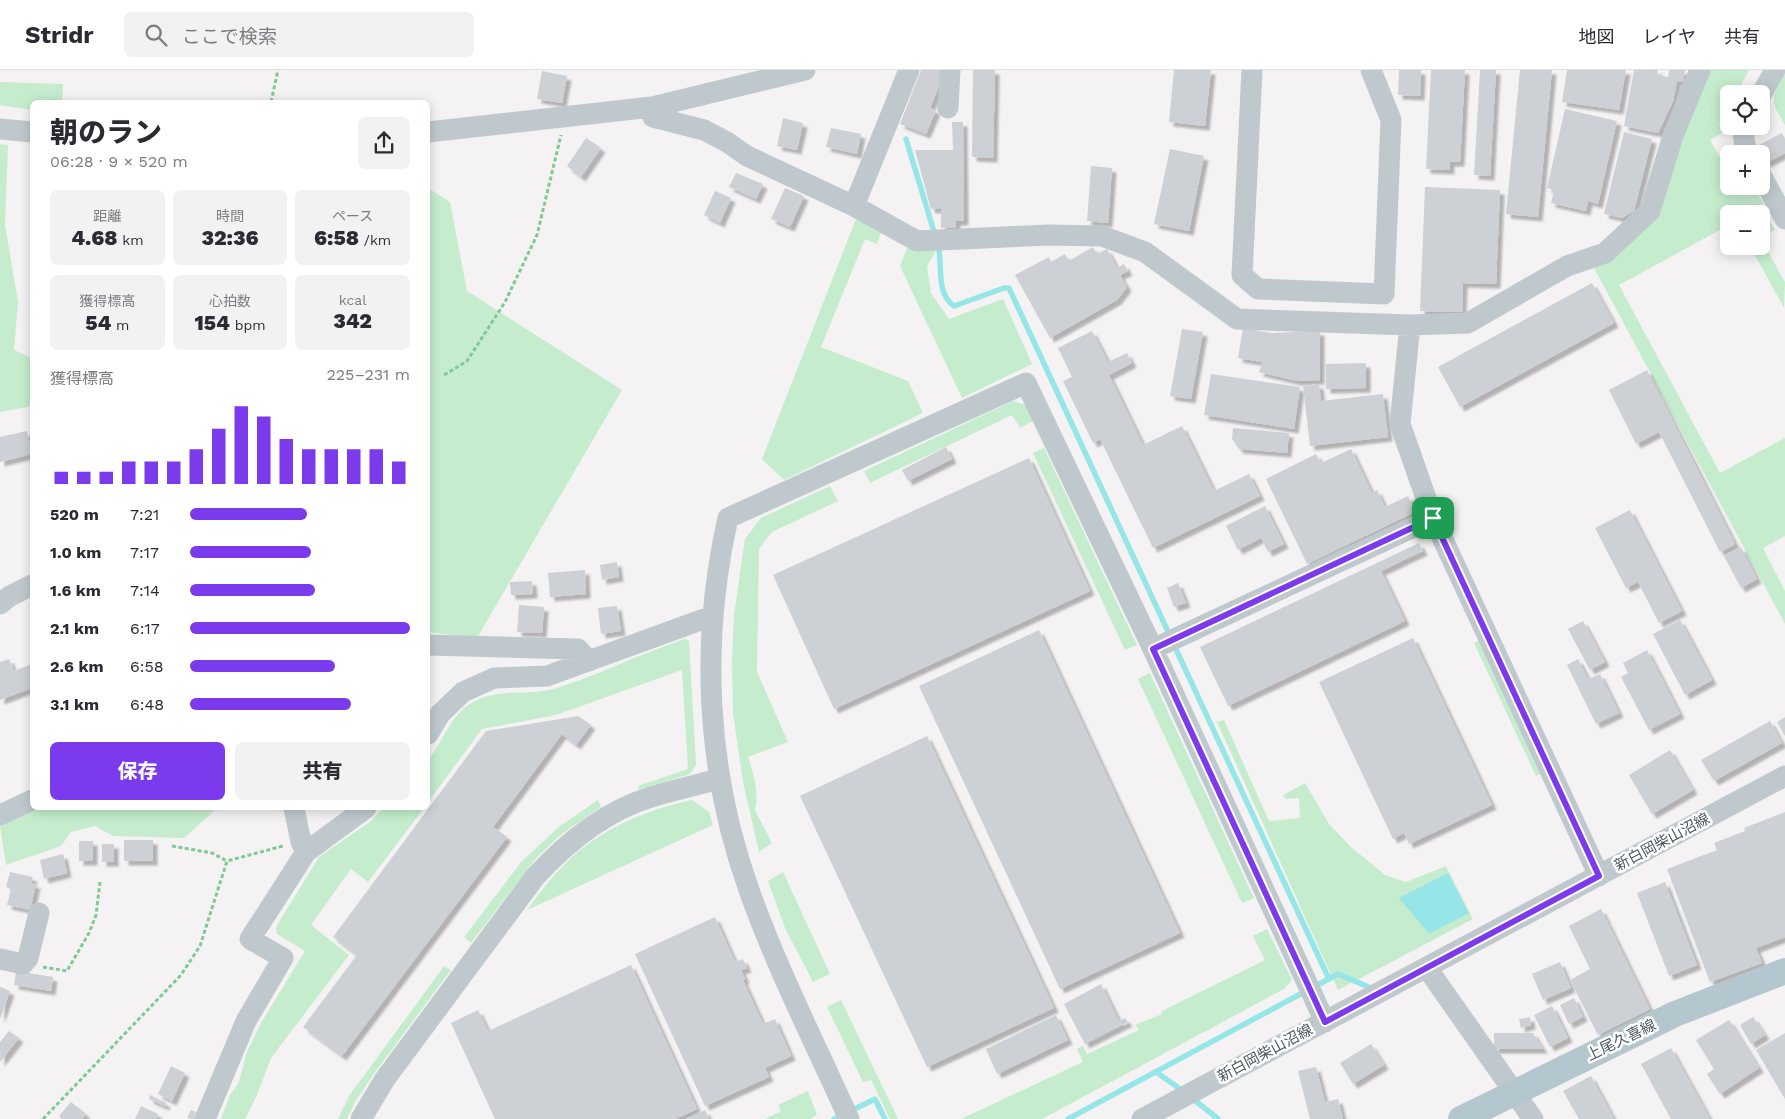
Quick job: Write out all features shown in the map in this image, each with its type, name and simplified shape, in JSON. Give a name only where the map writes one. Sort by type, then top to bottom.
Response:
[{"type":"main road","name":"上尾久喜線","points":[[1461,1119],[1674,1014],[1785,971]]},
{"type":"street","points":[[430,132],[652,107],[805,70]]},
{"type":"street","points":[[854,206],[909,70]]},
{"type":"street","points":[[948,108],[950,70]]},
{"type":"street","points":[[1252,70],[1242,275],[1258,289],[1384,294],[1391,120],[1371,70]]},
{"type":"street","points":[[652,107],[654,117],[704,130],[727,142],[747,156],[854,206],[916,242],[1048,235],[1102,236],[1145,252],[1237,319],[1410,325],[1468,323],[1567,266],[1604,253],[1650,211],[1673,136],[1700,70]]},
{"type":"street","points":[[1767,85],[1775,70]]},
{"type":"street","points":[[0,129],[30,132]]},
{"type":"street","points":[[1770,192],[1785,219]]},
{"type":"street","points":[[1410,325],[1400,424],[1433,518],[1599,876]]},
{"type":"street","points":[[850,1119],[762,925],[737,854],[719,779],[713,738],[710,652],[716,577],[728,518],[1026,383],[1153,649],[1325,1022]]},
{"type":"street","points":[[1153,649],[1433,518]]},
{"type":"street","points":[[0,604],[10,596],[30,586]]},
{"type":"street","points":[[430,731],[440,714],[462,692],[494,678],[547,676],[712,616]]},
{"type":"street","points":[[430,645],[578,649],[589,661]]},
{"type":"street","name":"新白岡柴山沼線","points":[[1142,1119],[1785,776]]},
{"type":"street","points":[[361,1119],[385,1079],[534,877],[553,857],[596,824],[623,808],[650,797],[719,779]]},
{"type":"street","points":[[0,815],[30,801]]},
{"type":"street","points":[[294,810],[303,847]]},
{"type":"street","points":[[205,1119],[246,1021],[283,958],[250,939],[303,847],[363,810]]},
{"type":"street","points":[[0,959],[22,964],[28,958],[39,913]]},
{"type":"street","points":[[1427,968],[1534,1119]]},
{"type":"path","points":[[271,100],[278,70]]},
{"type":"path","points":[[444,375],[467,361],[505,302],[536,235],[566,117]]},
{"type":"path","points":[[172,846],[212,854],[227,861],[265,850],[303,847]]},
{"type":"path","points":[[43,1119],[181,975],[200,946],[227,861]]},
{"type":"path","points":[[22,964],[67,971],[89,933],[96,915],[100,882]]},
{"type":"green space","points":[[1707,70],[1749,70],[1741,85],[1720,85],[1720,134],[1710,140],[1720,158],[1720,195],[1759,195],[1764,205],[1720,205],[1720,230],[1619,285],[1720,473],[1785,438],[1785,536],[1763,548],[1785,591],[1785,624],[1594,268],[1610,261],[1679,151]]},
{"type":"green space","points":[[1785,74],[1785,125],[1774,104],[1774,95]]},
{"type":"green space","points":[[0,82],[63,84],[62,100],[30,100],[30,110],[0,105]]},
{"type":"green space","points":[[0,144],[8,145],[5,225],[18,302],[14,350],[30,357],[30,406],[0,412]]},
{"type":"green space","points":[[430,189],[450,202],[467,291],[622,390],[477,638],[430,632]]},
{"type":"green space","points":[[856,219],[882,230],[877,244],[865,239],[821,347],[908,381],[923,413],[784,480],[762,459]]},
{"type":"green space","points":[[1770,221],[1775,230],[1770,233]]},
{"type":"green space","points":[[908,246],[915,251],[936,251],[927,266],[931,293],[949,319],[1003,299],[1032,364],[962,398],[900,266]]},
{"type":"green space","points":[[1755,255],[1770,255],[1785,282],[1784,308]]},
{"type":"green space","points":[[1013,401],[1026,405],[1033,421],[1020,428],[1012,415],[870,483],[864,471]]},
{"type":"green space","points":[[1044,448],[1137,645],[1125,650],[1033,453]]},
{"type":"green space","points":[[830,486],[838,501],[772,532],[759,549],[757,672],[788,742],[748,757],[756,790],[755,810],[772,843],[759,852],[743,782],[733,713],[732,662],[734,614],[745,539],[761,518]]},
{"type":"green space","points":[[685,639],[689,641],[696,765],[690,774],[638,790],[638,786],[688,769],[682,670],[556,715],[482,729],[430,799],[430,758],[456,716],[468,705],[489,696],[553,689],[586,678]]},
{"type":"green space","points":[[1480,640],[1541,774],[1536,776],[1474,643]]},
{"type":"green space","points":[[1150,673],[1254,898],[1242,903],[1138,679]]},
{"type":"green space","points":[[1224,720],[1269,821],[1300,818],[1299,798],[1286,799],[1283,795],[1305,783],[1329,824],[1351,847],[1385,875],[1406,882],[1446,866],[1473,919],[1338,990],[1217,722]]},
{"type":"green space","points":[[598,800],[601,807],[563,833],[538,856],[471,943],[464,937],[522,861],[560,826]]},
{"type":"green space","points":[[692,800],[709,812],[713,825],[527,910],[567,861],[601,835],[630,820],[660,808]]},
{"type":"green space","points":[[34,810],[215,810],[184,838],[113,836],[95,826],[71,832],[61,846],[6,865],[0,826]]},
{"type":"green space","points":[[381,810],[422,810],[368,882],[351,869],[311,925],[349,955],[271,1058],[257,1095],[245,1119],[221,1119],[230,1095],[239,1082],[246,1054],[261,1023],[305,951],[277,934],[276,927],[319,857],[371,821]]},
{"type":"green space","points":[[783,872],[830,974],[813,982],[785,928],[768,881]]},
{"type":"green space","points":[[1267,929],[1292,980],[1284,989],[1042,1119],[961,1119],[1083,1062],[1077,1049],[1083,1046],[1087,1054],[1139,1030],[1135,1025],[1162,1014],[1162,1011],[1265,960],[1253,936]]},
{"type":"green space","points":[[444,966],[451,970],[373,1075],[355,1102],[347,1119],[338,1119],[349,1096]]},
{"type":"green space","points":[[841,1000],[898,1119],[890,1119],[871,1080],[863,1082],[827,1007]]},
{"type":"green space","points":[[808,1091],[817,1115],[810,1119],[765,1119],[781,1111],[778,1105]]},
{"type":"water","points":[[1448,873],[1469,913],[1429,934],[1399,898]]},
{"type":"building","points":[[921,70],[945,72],[930,108],[936,110],[926,134],[900,124]]},
{"type":"building","points":[[973,70],[995,70],[993,158],[972,157]]},
{"type":"building","points":[[1174,70],[1211,70],[1205,126],[1169,122]]},
{"type":"building","points":[[1399,70],[1421,70],[1420,96],[1398,95]]},
{"type":"building","points":[[1431,70],[1465,70],[1460,162],[1450,162],[1450,170],[1426,169]]},
{"type":"building","points":[[1480,70],[1496,70],[1490,176],[1474,175]]},
{"type":"building","points":[[1520,70],[1552,70],[1538,217],[1506,214]]},
{"type":"building","points":[[1567,70],[1626,70],[1619,110],[1562,102]]},
{"type":"building","points":[[1634,70],[1658,70],[1657,75],[1668,77],[1669,70],[1685,70],[1683,82],[1677,81],[1673,101],[1658,133],[1624,126]]},
{"type":"building","points":[[542,71],[567,76],[562,103],[537,99]]},
{"type":"building","points":[[1565,109],[1617,121],[1598,204],[1588,201],[1586,211],[1551,203],[1554,190],[1547,188]]},
{"type":"building","points":[[783,118],[803,123],[797,150],[777,146]]},
{"type":"building","points":[[952,122],[963,122],[964,221],[956,221],[956,228],[941,228],[941,208],[931,209],[915,150],[953,150]]},
{"type":"building","points":[[831,128],[861,134],[857,154],[826,147]]},
{"type":"building","points":[[1624,132],[1652,139],[1634,211],[1622,218],[1604,214]]},
{"type":"building","points":[[1782,133],[1785,139],[1785,153],[1770,161],[1770,145],[1759,145]]},
{"type":"building","points":[[586,138],[601,148],[581,177],[567,166]]},
{"type":"building","points":[[1170,149],[1204,156],[1189,231],[1154,224]]},
{"type":"building","points":[[1091,166],[1112,168],[1108,223],[1087,221]]},
{"type":"building","points":[[736,173],[763,184],[756,199],[729,187]]},
{"type":"building","points":[[1425,187],[1500,190],[1496,284],[1463,283],[1462,312],[1420,311]]},
{"type":"building","points":[[785,188],[804,196],[790,227],[771,219]]},
{"type":"building","points":[[715,191],[731,198],[720,223],[704,215]]},
{"type":"building","points":[[1093,247],[1097,254],[1107,249],[1117,268],[1124,264],[1128,271],[1120,275],[1127,287],[1117,300],[1050,338],[1015,275],[1049,257],[1051,262],[1065,254],[1069,261]]},
{"type":"building","points":[[1592,283],[1614,323],[1460,407],[1438,367]]},
{"type":"building","points":[[1243,328],[1271,333],[1320,331],[1320,380],[1297,381],[1259,372],[1262,362],[1238,358]]},
{"type":"building","points":[[1182,329],[1203,332],[1191,399],[1170,396]]},
{"type":"building","points":[[1092,331],[1108,362],[1127,353],[1132,363],[1109,375],[1143,445],[1182,426],[1214,491],[1249,474],[1260,496],[1153,548],[1100,439],[1093,443],[1063,381],[1072,377],[1058,348]]},
{"type":"building","points":[[1366,363],[1366,388],[1326,389],[1326,364]]},
{"type":"building","points":[[1647,370],[1735,544],[1720,552],[1659,432],[1636,444],[1609,390]]},
{"type":"building","points":[[1211,374],[1300,387],[1294,429],[1204,415]]},
{"type":"building","points":[[1319,384],[1321,401],[1383,394],[1388,437],[1310,446],[1303,386]]},
{"type":"building","points":[[1233,428],[1289,433],[1287,453],[1239,449],[1232,439]]},
{"type":"building","points":[[27,431],[30,454],[0,462],[0,437]]},
{"type":"building","points":[[946,447],[952,459],[908,481],[902,470]]},
{"type":"building","points":[[1351,449],[1372,493],[1377,490],[1385,507],[1408,496],[1415,512],[1307,564],[1266,479],[1316,454],[1321,463]]},
{"type":"building","points":[[1029,458],[1090,591],[834,709],[773,575]]},
{"type":"building","points":[[1265,506],[1284,544],[1268,552],[1261,538],[1238,550],[1226,526]]},
{"type":"building","points":[[1630,510],[1682,611],[1659,623],[1638,582],[1626,588],[1595,528]]},
{"type":"building","points":[[1419,543],[1423,551],[1381,571],[1405,621],[1228,706],[1200,647]]},
{"type":"building","points":[[1741,547],[1757,579],[1741,588],[1724,556]]},
{"type":"building","points":[[617,562],[619,577],[602,580],[600,565]]},
{"type":"building","points":[[585,570],[586,594],[550,597],[548,573]]},
{"type":"building","points":[[532,581],[533,594],[511,595],[510,582]]},
{"type":"building","points":[[1178,583],[1186,603],[1174,607],[1167,588]]},
{"type":"building","points":[[519,605],[544,607],[542,633],[517,632]]},
{"type":"building","points":[[617,606],[621,631],[601,634],[598,608]]},
{"type":"building","points":[[1680,620],[1712,680],[1685,695],[1653,634]]},
{"type":"building","points":[[1583,621],[1605,662],[1590,670],[1568,629]]},
{"type":"building","points":[[1039,630],[1180,933],[1060,989],[919,686]]},
{"type":"building","points":[[1413,638],[1492,805],[1409,844],[1404,833],[1393,839],[1319,682]]},
{"type":"building","points":[[1647,650],[1680,714],[1649,730],[1621,677],[1628,673],[1623,663]]},
{"type":"building","points":[[9,659],[14,671],[30,665],[30,689],[0,700],[0,662]]},
{"type":"building","points":[[1578,659],[1588,679],[1600,674],[1619,713],[1596,724],[1567,665]]},
{"type":"building","points":[[578,716],[591,725],[576,745],[562,734],[493,827],[507,837],[342,1056],[303,1027],[357,955],[333,937],[427,810],[430,810],[430,806],[486,731]]},
{"type":"building","points":[[1785,717],[1785,736],[1777,722]]},
{"type":"building","points":[[1770,721],[1782,743],[1714,781],[1701,760]]},
{"type":"building","points":[[927,736],[1054,1008],[927,1067],[800,796]]},
{"type":"building","points":[[1670,750],[1693,790],[1652,814],[1629,775]]},
{"type":"building","points":[[1785,812],[1785,937],[1756,948],[1762,963],[1710,982],[1667,869],[1717,850],[1714,843],[1745,831],[1744,828]]},
{"type":"building","points":[[124,840],[153,840],[153,861],[124,861]]},
{"type":"building","points":[[79,841],[93,841],[93,861],[79,861]]},
{"type":"building","points":[[102,844],[114,844],[114,862],[102,862]]},
{"type":"building","points":[[63,854],[67,873],[44,879],[40,860]]},
{"type":"building","points":[[10,872],[33,877],[31,883],[36,884],[30,910],[7,905],[11,889],[6,887]]},
{"type":"building","points":[[1665,882],[1697,965],[1669,976],[1637,893]]},
{"type":"building","points":[[1601,909],[1650,1009],[1598,1035],[1570,980],[1590,969],[1569,926]]},
{"type":"building","points":[[715,917],[735,962],[743,959],[747,968],[741,970],[745,979],[743,980],[763,1024],[775,1019],[791,1056],[765,1068],[769,1077],[705,1106],[635,954]]},
{"type":"building","points":[[1560,962],[1571,988],[1543,1000],[1532,974]]},
{"type":"building","points":[[631,965],[697,1109],[675,1119],[495,1119],[451,1023],[478,1010],[488,1031]]},
{"type":"building","points":[[16,971],[53,977],[51,991],[14,985]]},
{"type":"building","points":[[1101,984],[1119,1021],[1125,1018],[1128,1022],[1085,1044],[1064,1004]]},
{"type":"building","points":[[0,987],[10,991],[0,1019]]},
{"type":"building","points":[[1574,998],[1583,1017],[1569,1024],[1560,1005]]},
{"type":"building","points":[[1552,1006],[1568,1038],[1550,1047],[1534,1015]]},
{"type":"building","points":[[1056,1015],[1068,1040],[997,1074],[986,1049]]},
{"type":"building","points":[[1530,1017],[1531,1025],[1521,1028],[1519,1019]]},
{"type":"building","points":[[1753,1017],[1765,1035],[1751,1044],[1740,1025]]},
{"type":"building","points":[[1729,1020],[1759,1068],[1720,1094],[1707,1074],[1714,1069],[1696,1040]]},
{"type":"building","points":[[9,1031],[19,1038],[0,1062],[0,1042]]},
{"type":"building","points":[[1494,1033],[1533,1033],[1543,1049],[1494,1049]]},
{"type":"building","points":[[1785,1033],[1785,1099],[1756,1050]]},
{"type":"building","points":[[1371,1044],[1384,1065],[1353,1084],[1340,1063]]},
{"type":"building","points":[[1671,1048],[1710,1119],[1671,1119],[1641,1064]]},
{"type":"building","points":[[171,1066],[185,1073],[172,1101],[158,1094]]},
{"type":"building","points":[[1316,1067],[1325,1102],[1338,1099],[1343,1119],[1310,1119],[1298,1071]]},
{"type":"building","points":[[1591,1076],[1614,1119],[1579,1119],[1563,1091]]},
{"type":"building","points":[[150,1095],[166,1103],[165,1106],[149,1099]]},
{"type":"building","points":[[71,1102],[86,1114],[82,1119],[62,1119],[59,1116]]},
{"type":"building","points":[[141,1106],[158,1114],[156,1119],[135,1119]]},
{"type":"building","points":[[191,1110],[196,1112],[193,1119],[187,1118]]},
{"type":"building","points":[[705,1110],[709,1119],[686,1119]]},
{"type":"waterway","points":[[906,139],[935,235]]},
{"type":"waterway","points":[[938,244],[944,294],[954,306],[1004,288],[1009,288],[1170,636]]},
{"type":"waterway","points":[[1174,645],[1329,979]]},
{"type":"waterway","points":[[1314,987],[1338,974],[1371,988]]},
{"type":"waterway","points":[[1068,1119],[1306,991]]},
{"type":"waterway","points":[[1156,1072],[1183,1091]]},
{"type":"waterway","points":[[1192,1098],[1218,1119]]},
{"type":"waterway","points":[[834,1119],[875,1099],[885,1119]]},
{"type":"route","points":[[1433,518],[1599,876],[1325,1022],[1153,649],[1433,518]]}]
